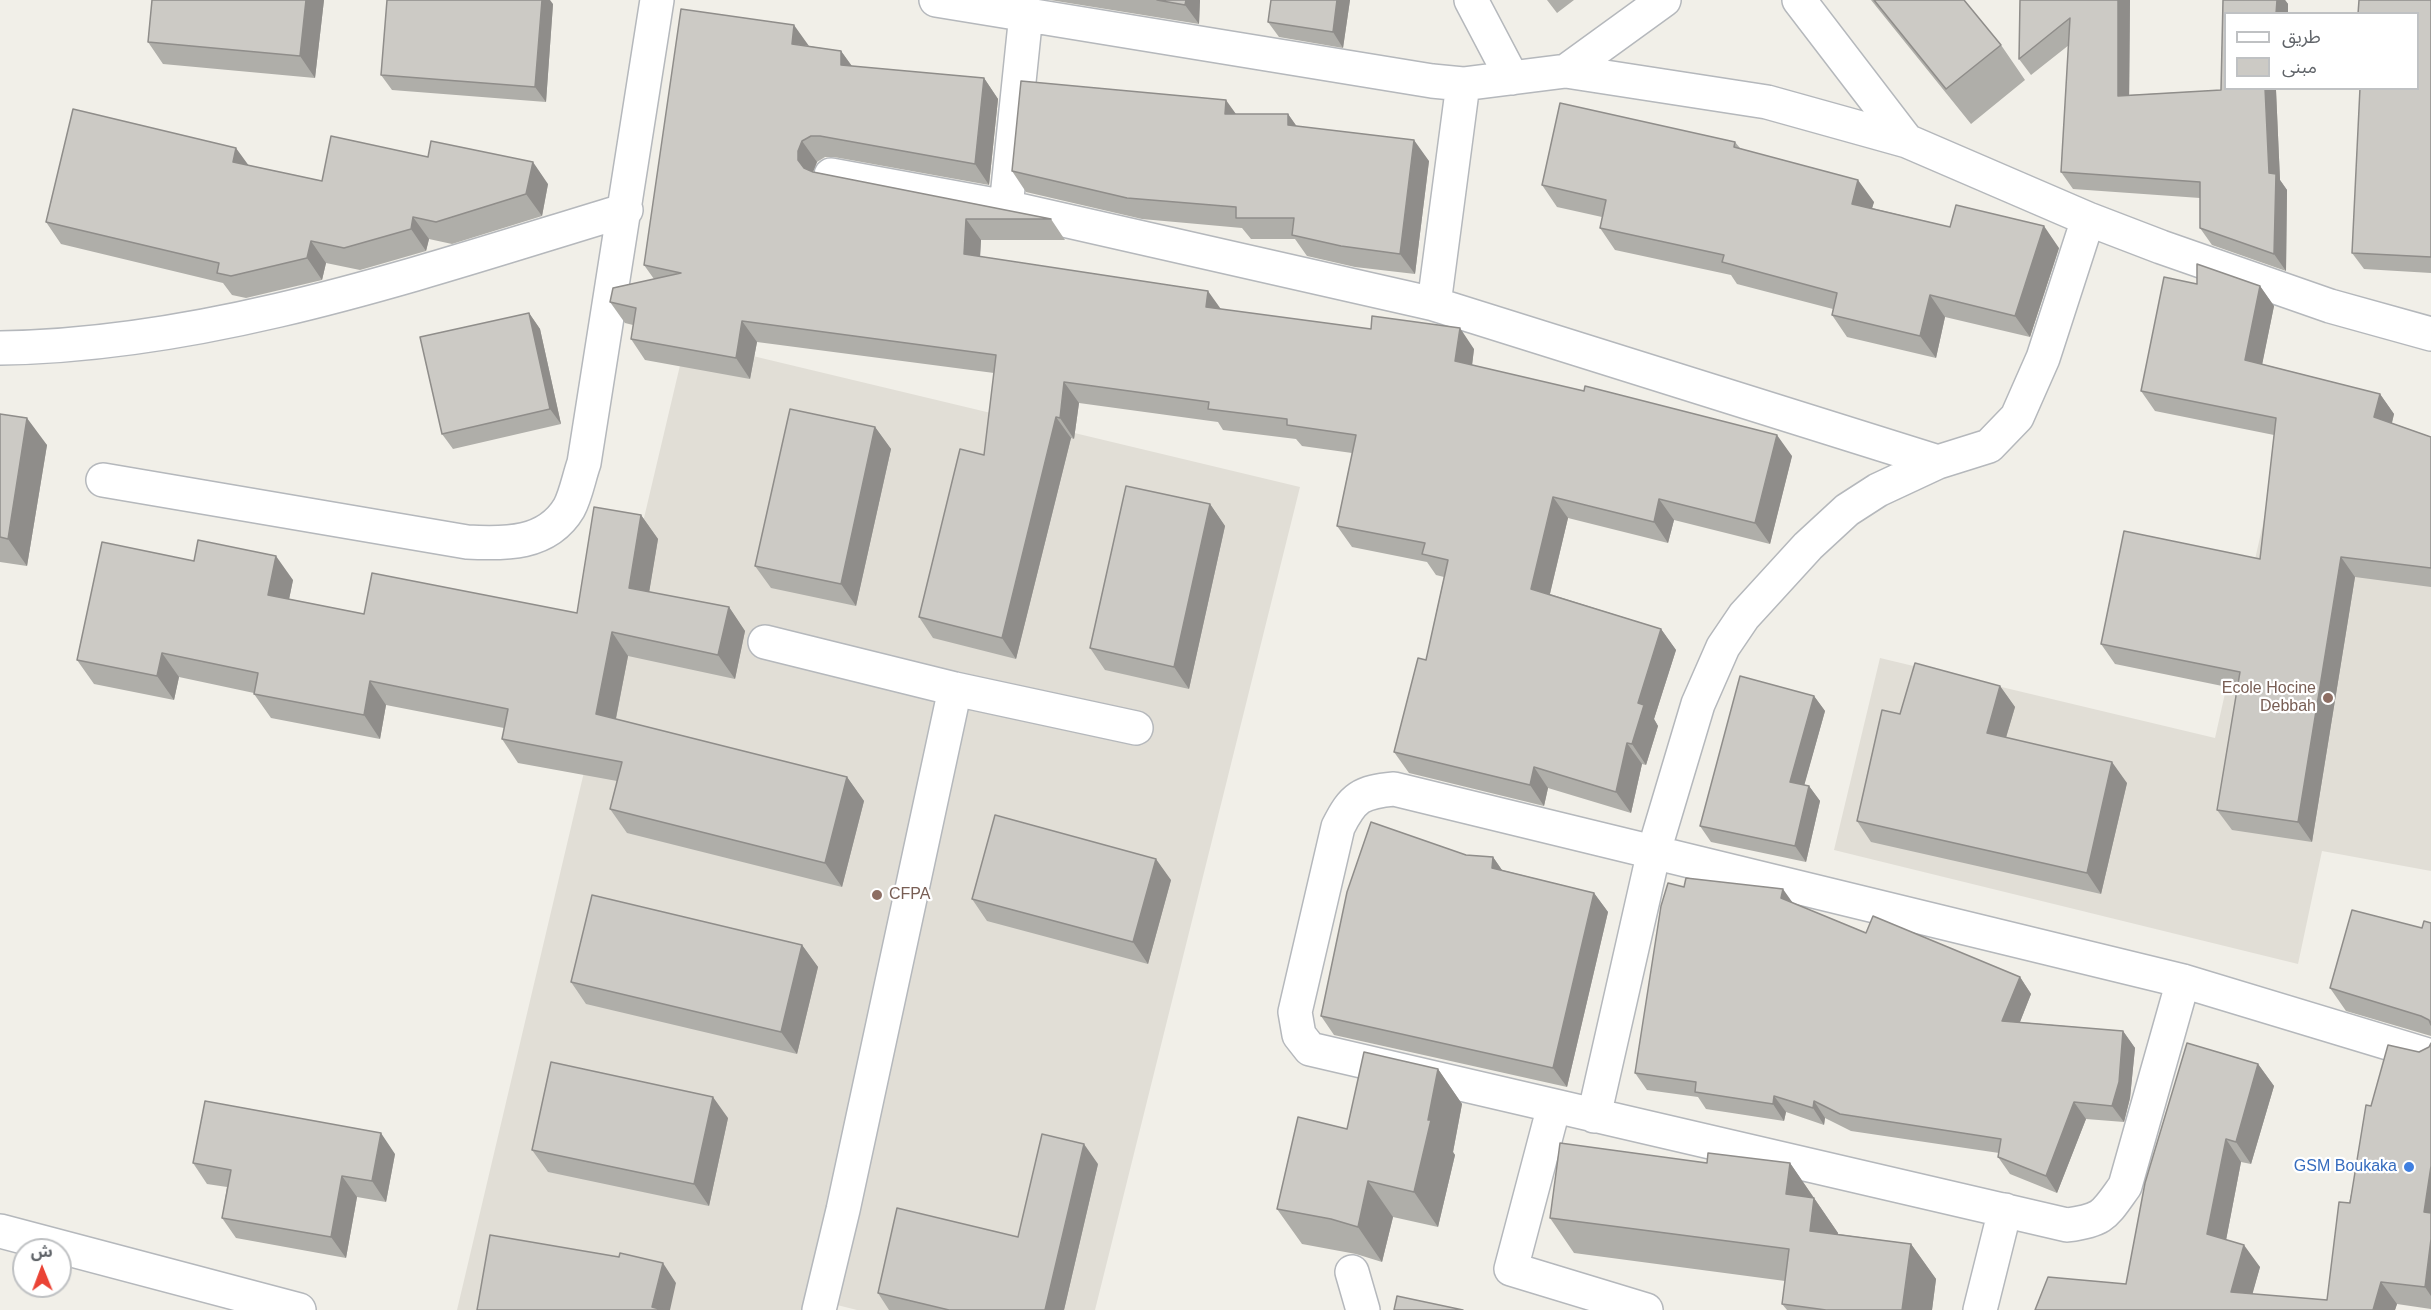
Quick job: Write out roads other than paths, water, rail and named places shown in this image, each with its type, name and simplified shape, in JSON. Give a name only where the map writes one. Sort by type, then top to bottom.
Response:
[{"type":"street","points":[[103,480],[467,542],[508,544],[547,532],[569,508],[584,463],[626,210],[657,0]]},
{"type":"street","points":[[936,0],[1421,79],[1463,84],[1566,71],[1767,102],[1907,141],[2088,219],[2330,306],[2431,334]]},
{"type":"street","points":[[1471,0],[1512,78]]},
{"type":"street","points":[[1566,71],[1664,0]]},
{"type":"street","points":[[1799,0],[1907,141]]},
{"type":"street","points":[[1006,207],[1026,14]]},
{"type":"street","points":[[1434,304],[1463,84]]},
{"type":"street","points":[[831,175],[1006,207],[1434,304],[1938,462]]},
{"type":"street","points":[[0,348],[157,335],[238,318],[407,276],[626,210]]},
{"type":"street","points":[[1594,1116],[1654,851],[1698,704],[1724,647],[1744,616],[1808,546],[1847,510],[1878,490],[1938,462],[1989,446],[2017,417],[2043,358],[2088,219]]},
{"type":"street","points":[[765,642],[955,688],[1136,728]]},
{"type":"street","points":[[819,1310],[846,1198],[955,688]]},
{"type":"street","points":[[2183,981],[2125,1186],[2108,1209],[2093,1222],[2067,1225],[1310,1049],[1299,1035],[1295,1012],[1338,827],[1348,806],[1368,791],[1394,789],[2183,981],[2431,1056]]},
{"type":"street","points":[[1554,1106],[1510,1269],[1646,1310]]},
{"type":"street","points":[[1980,1310],[2005,1210]]},
{"type":"street","points":[[0,1230],[299,1310]]},
{"type":"street","points":[[1352,1272],[1363,1310]]},
{"type":"place","name":"Ecole Hocine Debbah","points":[[2328,698]]},
{"type":"place","name":"CFPA","points":[[877,895]]},
{"type":"place","name":"GSM Boukaka","points":[[2409,1167]]}]
